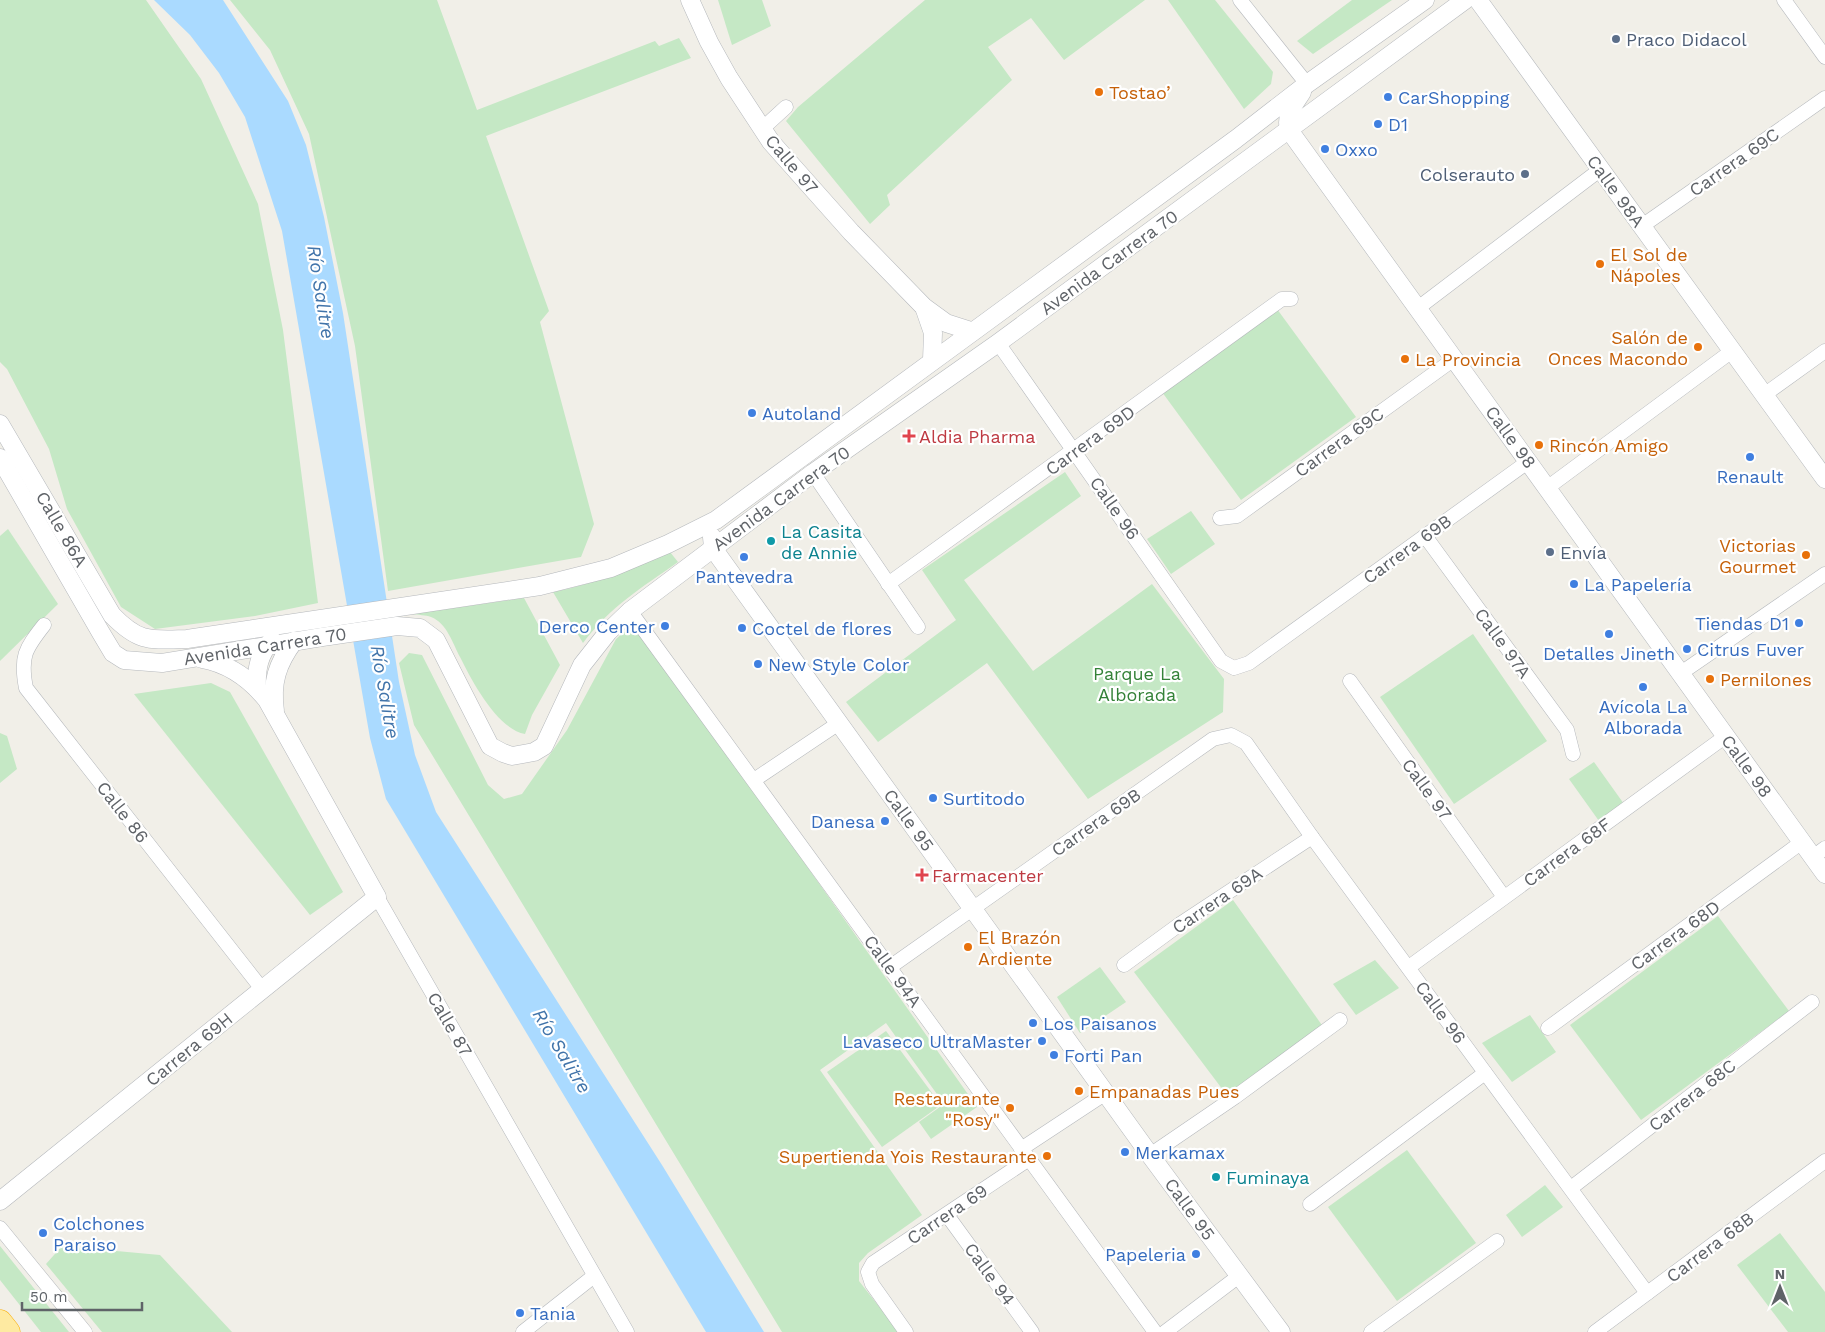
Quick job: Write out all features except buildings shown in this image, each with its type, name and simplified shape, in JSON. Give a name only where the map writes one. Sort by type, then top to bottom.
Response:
[{"type":"highway","points":[[0,1322],[8,1332]]},
{"type":"street","name":"Calle 97","points":[[690,0],[722,66],[771,142],[851,232],[924,307],[946,323],[971,331]]},
{"type":"street","points":[[1240,0],[1307,84],[1288,114],[1286,120],[1289,130]]},
{"type":"street","name":"Avenida Carrera 70","points":[[127,631],[138,637],[154,640],[187,639],[540,586],[611,568],[668,544],[716,520],[971,331],[1236,139],[1307,84],[1425,0]]},
{"type":"street","name":"Avenida Carrera 70","points":[[124,660],[162,663],[397,626],[420,628],[436,640],[490,746],[502,754],[524,756],[544,746],[582,665],[608,632],[630,611],[813,473],[998,343],[1466,0]]},
{"type":"street","name":"Calle 98A","points":[[1478,0],[1825,479]]},
{"type":"street","points":[[1784,0],[1825,57]]},
{"type":"street","name":"Carrera 69C","points":[[1642,226],[1825,98]]},
{"type":"street","points":[[762,129],[786,107]]},
{"type":"street","name":"Calle 98","points":[[1289,130],[1802,842],[1819,853],[1825,874]]},
{"type":"street","points":[[1418,308],[1600,169]]},
{"type":"street","name":"Carrera 69D","points":[[888,584],[1075,451],[1282,299],[1291,299]]},
{"type":"street","name":"Calle 97","points":[[924,307],[933,333],[932,360]]},
{"type":"street","name":"Calle 96","points":[[998,343],[1222,661],[1234,668]]},
{"type":"street","points":[[1764,395],[1825,350]]},
{"type":"street","points":[[1548,488],[1732,351]]},
{"type":"street","name":"Carrera 69C","points":[[1220,518],[1238,516],[1454,359]]},
{"type":"street","name":"Calle 86A","points":[[0,424],[112,615],[127,631]]},
{"type":"street","name":"Calle 86A","points":[[0,458],[113,653],[124,660]]},
{"type":"street","name":"Carrera 69B","points":[[1234,668],[1249,663],[1528,462]]},
{"type":"street","points":[[813,473],[918,627]]},
{"type":"street","points":[[713,548],[713,529],[716,520]]},
{"type":"street","name":"Calle 97A","points":[[1425,536],[1567,730],[1573,754]]},
{"type":"street","name":"Calle 95","points":[[713,548],[1150,1155],[1281,1332]]},
{"type":"street","points":[[1680,673],[1825,574]]},
{"type":"street","name":"Calle 94A","points":[[630,611],[1155,1332]]},
{"type":"street","points":[[257,688],[257,670],[267,645],[277,634],[312,620]]},
{"type":"street","name":"Calle 86","points":[[44,625],[27,648],[23,671],[26,688],[262,989]]},
{"type":"street","name":"Calle 87","points":[[275,714],[273,694],[275,675],[282,657],[294,641]]},
{"type":"street","name":"Calle 87","points":[[194,657],[225,665],[239,672],[257,688],[275,714],[377,897],[627,1332]]},
{"type":"street","name":"Calle 97","points":[[1350,682],[1504,898]]},
{"type":"street","points":[[754,780],[839,723]]},
{"type":"street","name":"Calle 96","points":[[1231,735],[1246,743],[1312,837],[1647,1293]]},
{"type":"street","name":"Carrera 69B","points":[[890,967],[1213,739],[1231,735]]},
{"type":"street","name":"Carrera 68F","points":[[1409,967],[1726,736]]},
{"type":"street","name":"Carrera 69A","points":[[1124,966],[1180,924],[1312,837]]},
{"type":"street","name":"Carrera 68D","points":[[1548,1028],[1802,842]]},
{"type":"street","name":"Carrera 69H","points":[[0,1201],[377,897]]},
{"type":"street","name":"Carrera 68C","points":[[1571,1188],[1812,1002]]},
{"type":"street","points":[[1150,1155],[1235,1097],[1340,1020]]},
{"type":"street","points":[[1310,1204],[1485,1073]]},
{"type":"street","name":"Carrera 69","points":[[906,1332],[872,1284],[868,1272],[873,1262],[947,1215],[1106,1093]]},
{"type":"street","name":"Carrera 68B","points":[[1595,1332],[1825,1162]]},
{"type":"street","name":"Calle 94","points":[[947,1215],[1032,1332]]},
{"type":"street","points":[[0,1228],[84,1332]]},
{"type":"street","points":[[1372,1332],[1497,1241]]},
{"type":"street","points":[[523,1332],[594,1276]]},
{"type":"street","points":[[1165,1332],[1238,1276]]},
{"type":"green space","points":[[0,0],[146,0],[201,79],[258,204],[283,330],[318,603],[255,616],[155,629],[121,607],[67,509],[49,449],[7,369],[0,362]]},
{"type":"green space","points":[[230,0],[437,0],[477,110],[655,41],[659,46],[679,38],[691,58],[486,136],[549,311],[540,322],[594,524],[581,557],[388,591],[355,346],[309,134],[270,50]]},
{"type":"green space","points":[[718,0],[762,0],[771,26],[732,45]]},
{"type":"green space","points":[[925,0],[1145,0],[1064,60],[1031,18],[988,47],[1012,80],[887,195],[890,205],[870,224],[786,121],[798,107]]},
{"type":"green space","points":[[1168,0],[1215,0],[1273,72],[1271,84],[1244,109]]},
{"type":"green space","points":[[1352,0],[1392,0],[1313,54],[1297,41]]},
{"type":"green space","points":[[1277,309],[1356,417],[1241,500],[1162,392]]},
{"type":"green space","name":"Parque La Alborada","points":[[1065,472],[1081,496],[964,580],[1033,671],[1152,584],[1224,679],[1223,712],[1088,799],[987,663],[878,742],[846,702],[956,620],[922,570]]},
{"type":"green space","points":[[1191,511],[1215,544],[1171,574],[1147,539]]},
{"type":"green space","points":[[8,529],[58,604],[0,661],[0,536]]},
{"type":"green space","points":[[670,552],[678,562],[639,589],[616,608],[583,643],[553,592],[598,580]]},
{"type":"green space","points":[[524,598],[560,665],[532,715],[525,734],[515,730],[495,714],[478,691],[449,634],[441,624],[431,617],[412,614]]},
{"type":"green space","points":[[636,631],[645,637],[977,1107],[931,1139],[919,1122],[944,1104],[886,1023],[820,1070],[922,1215],[868,1253],[859,1263],[859,1281],[899,1332],[782,1332],[414,725],[399,663],[409,653],[422,655],[488,785],[504,799],[522,794],[567,730],[616,639],[624,632]]},
{"type":"green space","points":[[1473,634],[1547,741],[1454,804],[1380,697]]},
{"type":"green space","points":[[211,683],[230,692],[343,892],[310,915],[134,694]]},
{"type":"green space","points":[[0,733],[7,736],[17,769],[0,783]]},
{"type":"green space","points":[[1594,762],[1624,804],[1599,821],[1569,779]]},
{"type":"green space","points":[[1233,900],[1324,1028],[1229,1098],[1134,972]]},
{"type":"green space","points":[[1718,916],[1789,1011],[1641,1120],[1570,1025]]},
{"type":"green space","points":[[1375,960],[1399,988],[1356,1015],[1333,984]]},
{"type":"green space","points":[[1100,967],[1126,1002],[1080,1033],[1057,997]]},
{"type":"green space","points":[[1530,1015],[1556,1052],[1512,1082],[1482,1043]]},
{"type":"green space","points":[[886,1031],[941,1105],[882,1147],[827,1072]]},
{"type":"green space","points":[[1407,1150],[1476,1243],[1397,1301],[1328,1207]]},
{"type":"green space","points":[[1545,1185],[1563,1207],[1522,1237],[1506,1215]]},
{"type":"green space","points":[[1780,1233],[1825,1292],[1825,1332],[1788,1332],[1737,1265]]},
{"type":"green space","points":[[0,1246],[69,1332],[41,1332],[0,1280]]},
{"type":"green space","points":[[62,1246],[160,1255],[232,1332],[102,1332],[46,1264]]},
{"type":"water","name":"Río Salitre","points":[[154,0],[223,0],[288,101],[306,145],[324,217],[343,313],[399,682],[415,755],[436,812],[662,1165],[764,1332],[706,1332],[386,799],[370,738],[282,231],[245,117],[219,73],[190,35]]},
{"type":"place","name":"Praco Didacol","points":[[1616,39]]},
{"type":"place","name":"Tostao’","points":[[1099,92]]},
{"type":"place","name":"CarShopping","points":[[1388,97]]},
{"type":"place","name":"D1","points":[[1378,124]]},
{"type":"place","name":"Oxxo","points":[[1325,149]]},
{"type":"place","name":"Colserauto","points":[[1525,174]]},
{"type":"place","name":"El Sol de Nápoles","points":[[1600,264]]},
{"type":"place","name":"Salón de Onces Macondo","points":[[1698,347]]},
{"type":"place","name":"La Provincia","points":[[1405,359]]},
{"type":"place","name":"Autoland","points":[[752,413]]},
{"type":"place","name":"Aldia Pharma","points":[[909,436]]},
{"type":"place","name":"Rincón Amigo","points":[[1539,445]]},
{"type":"place","name":"Renault","points":[[1750,457]]},
{"type":"place","name":"La Casita de Annie","points":[[771,541]]},
{"type":"place","name":"Envía","points":[[1550,552]]},
{"type":"place","name":"Victorias Gourmet","points":[[1806,555]]},
{"type":"place","name":"Pantevedra","points":[[744,557]]},
{"type":"place","name":"La Papelería","points":[[1574,584]]},
{"type":"place","name":"Tiendas D1","points":[[1799,623]]},
{"type":"place","name":"Derco Center","points":[[665,626]]},
{"type":"place","name":"Coctel de flores","points":[[742,628]]},
{"type":"place","name":"Detalles Jineth","points":[[1609,634]]},
{"type":"place","name":"Citrus Fuver","points":[[1687,649]]},
{"type":"place","name":"New Style Color","points":[[758,664]]},
{"type":"place","name":"Pernilones","points":[[1710,679]]},
{"type":"place","name":"Avícola La Alborada","points":[[1643,687]]},
{"type":"place","name":"Surtitodo","points":[[933,798]]},
{"type":"place","name":"Danesa","points":[[885,821]]},
{"type":"place","name":"Farmacenter","points":[[922,875]]},
{"type":"place","name":"El Brazón Ardiente","points":[[968,947]]},
{"type":"place","name":"Los Paisanos","points":[[1033,1023]]},
{"type":"place","name":"Lavaseco UltraMaster","points":[[1042,1041]]},
{"type":"place","name":"Forti Pan","points":[[1054,1055]]},
{"type":"place","name":"Empanadas Pues","points":[[1079,1091]]},
{"type":"place","name":"Restaurante \"Rosy\"","points":[[1010,1108]]},
{"type":"place","name":"Merkamax","points":[[1125,1152]]},
{"type":"place","name":"Supertienda Yois Restaurante","points":[[1047,1156]]},
{"type":"place","name":"Fuminaya","points":[[1216,1177]]},
{"type":"place","name":"Colchones Paraiso","points":[[43,1233]]},
{"type":"place","name":"Papeleria","points":[[1196,1254]]},
{"type":"place","name":"Tania","points":[[520,1313]]}]
